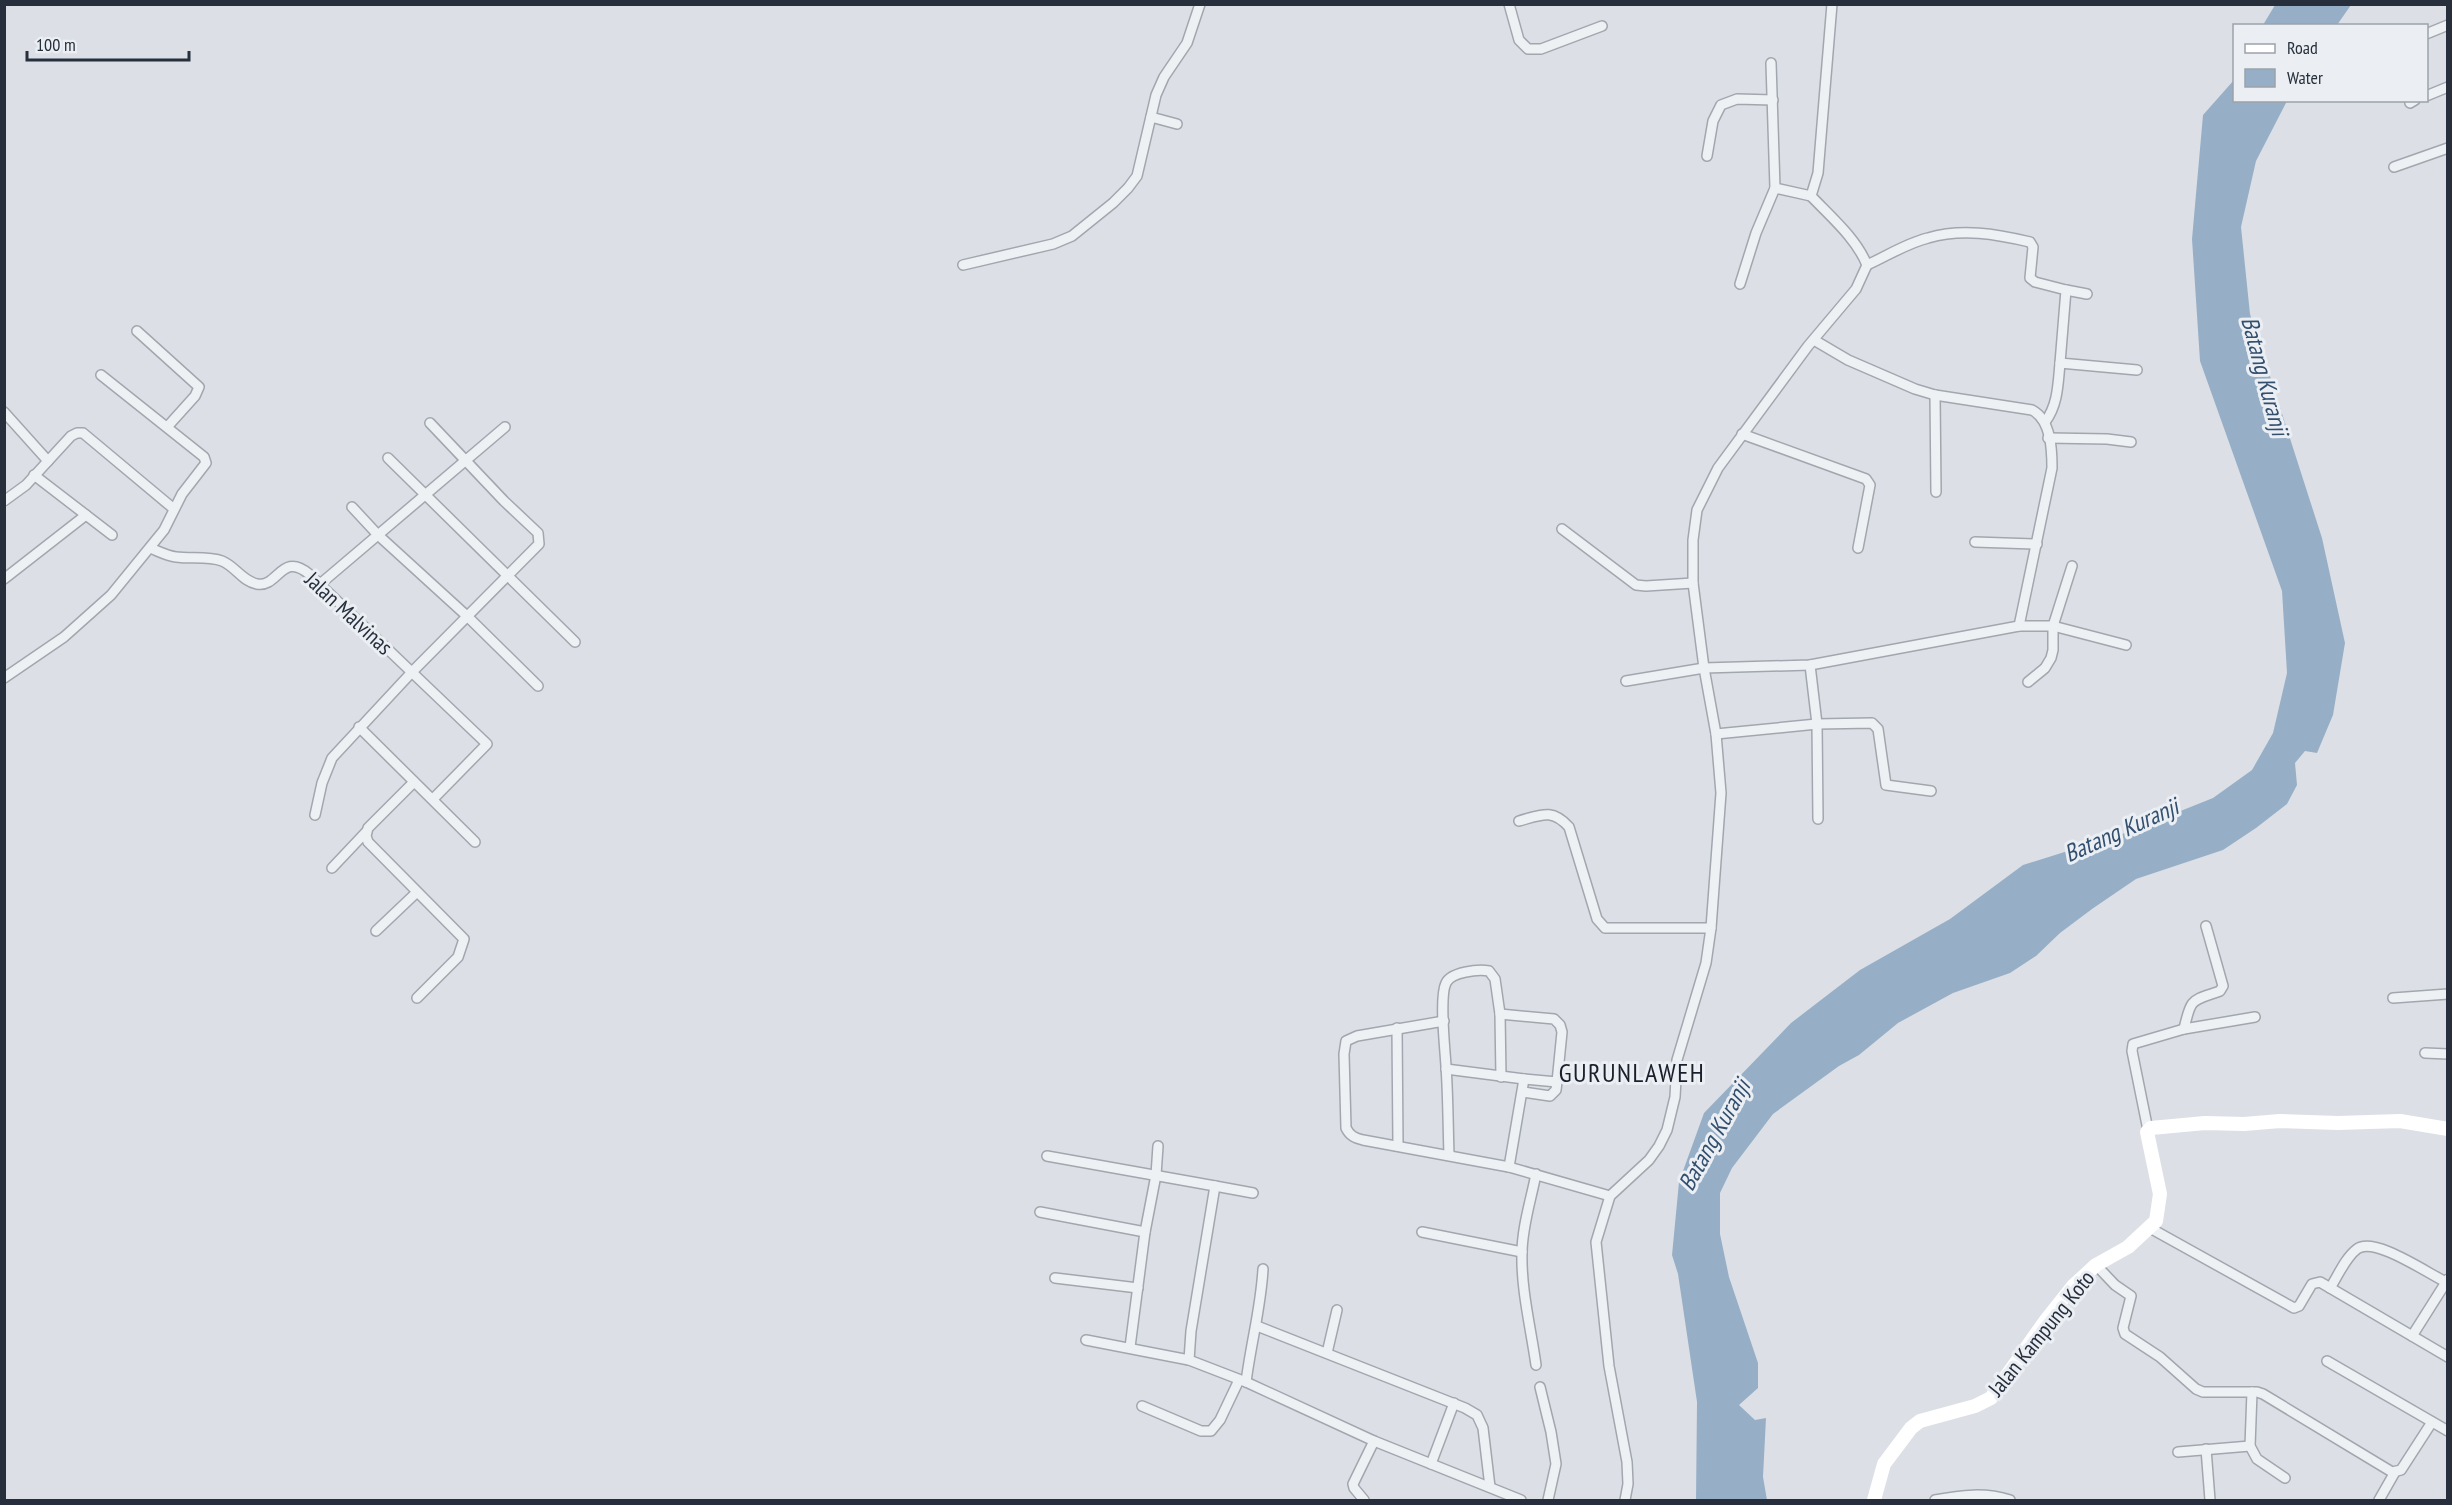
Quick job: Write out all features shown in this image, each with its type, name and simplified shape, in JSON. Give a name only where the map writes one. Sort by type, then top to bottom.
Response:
[{"type":"street","points":[[963,265],[971,261],[1053,244],[1072,236],[1113,202],[1137,176],[1151,117],[1164,77],[1186,43],[1200,4]]},
{"type":"street","points":[[1509,4],[1519,40],[1528,49],[1541,49],[1602,26]]},
{"type":"street","points":[[1811,196],[1818,173],[1832,4]]},
{"type":"street","points":[[2428,34],[2448,25]]},
{"type":"street","points":[[1740,284],[1756,233],[1775,188],[1771,63]]},
{"type":"street","points":[[2428,96],[2448,87]]},
{"type":"street","points":[[1707,156],[1713,121],[1721,105],[1737,99],[1773,100]]},
{"type":"street","points":[[1151,117],[1177,124]]},
{"type":"street","points":[[2394,167],[2448,148]]},
{"type":"street","points":[[1775,188],[1811,196],[1847,233],[1863,254],[1867,265]]},
{"type":"street","points":[[1625,1500],[1628,1484],[1627,1462],[1609,1366],[1596,1242],[1610,1196],[1649,1160],[1667,1130],[1675,1097],[1677,1060],[1706,963],[1712,927],[1721,793],[1716,734],[1704,668],[1693,583],[1693,540],[1700,501],[1718,468],[1742,434],[1856,289],[1867,265],[1926,238],[1991,232],[2030,242],[2033,247],[2030,278],[2035,282],[2087,294]]},
{"type":"street","points":[[2045,422],[2052,413],[2057,395],[2066,290]]},
{"type":"street","points":[[137,331],[198,387],[195,396],[168,426]]},
{"type":"street","points":[[1814,340],[1848,360],[1915,389],[2032,410],[2041,416],[2045,422],[2052,468],[2019,626]]},
{"type":"street","points":[[2060,363],[2137,370]]},
{"type":"street","points":[[4,678],[64,637],[94,612],[164,530],[182,494],[206,463],[204,457],[168,426],[101,375]]},
{"type":"street","points":[[1935,394],[1936,492]]},
{"type":"street","points":[[4,412],[48,461]]},
{"type":"street","points":[[315,815],[327,768],[332,758],[412,672],[539,544],[538,533],[430,423]]},
{"type":"street","points":[[320,585],[505,427]]},
{"type":"street","points":[[4,501],[34,475],[71,436],[83,433],[174,508]]},
{"type":"street","points":[[1742,434],[1866,479],[1870,485],[1858,548]]},
{"type":"street","points":[[2048,438],[2108,439],[2131,442]]},
{"type":"street","points":[[388,458],[575,642]]},
{"type":"street","points":[[34,475],[112,535]]},
{"type":"street","points":[[352,507],[378,535],[468,617],[538,686]]},
{"type":"street","points":[[4,579],[86,515]]},
{"type":"street","points":[[1562,529],[1636,585],[1693,583]]},
{"type":"street","points":[[1975,542],[2037,544]]},
{"type":"street","name":"Jalan Malvinas","points":[[150,548],[173,556],[222,561],[243,578],[258,584],[267,582],[283,569],[291,566],[301,567],[487,744],[433,799]]},
{"type":"street","points":[[2028,682],[2045,668],[2051,658],[2054,626],[2072,566]]},
{"type":"street","points":[[1626,681],[1704,668],[1810,665],[2019,626],[2054,626],[2126,645]]},
{"type":"street","points":[[1810,665],[1817,724],[1818,819]]},
{"type":"street","points":[[1716,734],[1817,724],[1872,723],[1878,729],[1886,785],[1931,790]]},
{"type":"street","points":[[359,727],[475,842]]},
{"type":"street","points":[[332,868],[414,782]]},
{"type":"street","points":[[1519,821],[1552,814],[1559,817],[1569,827],[1597,919],[1605,928],[1712,927]]},
{"type":"street","points":[[366,832],[368,842],[464,939],[458,957],[417,998]]},
{"type":"street","points":[[376,931],[416,893]]},
{"type":"street","points":[[2184,1029],[2192,1003],[2200,996],[2220,991],[2223,986],[2206,926]]},
{"type":"street","points":[[1449,1155],[1444,990],[1448,980],[1454,976],[1485,970],[1493,974],[1500,1014],[1501,1077]]},
{"type":"street","points":[[2393,998],[2448,994]]},
{"type":"street","points":[[1500,1014],[1548,1017],[1557,1021],[1562,1032],[1556,1090],[1550,1096],[1523,1092]]},
{"type":"street","points":[[2255,1017],[2184,1029],[2139,1041],[2132,1047],[2148,1133],[2205,1123],[2280,1121],[2338,1124],[2400,1121],[2448,1129]]},
{"type":"street","points":[[1444,1021],[1350,1037],[1346,1041],[1344,1054],[1346,1128],[1349,1133],[1363,1140],[1509,1167],[1610,1196]]},
{"type":"street","points":[[1397,1028],[1398,1146]]},
{"type":"street","points":[[2425,1053],[2448,1054]]},
{"type":"street","points":[[1446,1070],[1557,1082]]},
{"type":"street","points":[[1509,1167],[1524,1078]]},
{"type":"street","name":"Jalan Kampung Koto","points":[[1874,1500],[1884,1464],[1911,1428],[1920,1421],[1975,1406],[1991,1398],[2066,1295],[2096,1265],[2128,1247],[2156,1221],[2160,1194],[2148,1133]]},
{"type":"street","points":[[1130,1347],[1145,1232],[1156,1175],[1158,1146]]},
{"type":"street","points":[[1047,1156],[1252,1193]]},
{"type":"street","points":[[1536,1174],[1522,1252],[1523,1280],[1536,1365]]},
{"type":"street","points":[[1189,1360],[1191,1331],[1215,1185]]},
{"type":"street","points":[[1040,1212],[1145,1232]]},
{"type":"street","points":[[2150,1227],[2294,1308],[2299,1306],[2314,1282],[2320,1282],[2448,1358]]},
{"type":"street","points":[[1422,1233],[1522,1252]]},
{"type":"street","points":[[2330,1288],[2355,1251],[2367,1245],[2380,1248],[2447,1281],[2412,1336]]},
{"type":"street","points":[[2096,1265],[2115,1285],[2131,1295],[2123,1328],[2127,1336],[2160,1358],[2190,1386],[2202,1392],[2263,1394],[2282,1403],[2392,1472],[2401,1470],[2432,1422]]},
{"type":"street","points":[[1142,1406],[1201,1431],[1211,1431],[1220,1420],[1242,1381],[1257,1326],[1263,1269]]},
{"type":"street","points":[[1055,1278],[1138,1288]]},
{"type":"street","points":[[1327,1353],[1337,1310]]},
{"type":"street","points":[[1257,1326],[1472,1412],[1480,1419],[1490,1488]]},
{"type":"street","points":[[1086,1340],[1189,1360],[1242,1381],[1374,1441],[1521,1500]]},
{"type":"street","points":[[2327,1360],[2448,1431]]},
{"type":"street","points":[[1540,1387],[1556,1464],[1548,1500]]},
{"type":"street","points":[[2252,1392],[2250,1446],[2257,1459],[2286,1478]]},
{"type":"street","points":[[1431,1464],[1454,1403]]},
{"type":"street","points":[[1364,1500],[1353,1484],[1374,1441]]},
{"type":"street","points":[[2178,1452],[2250,1446]]},
{"type":"street","points":[[2206,1449],[2210,1500]]},
{"type":"street","points":[[2379,1500],[2395,1472]]},
{"type":"street","points":[[1935,1500],[1958,1495],[1988,1495],[2010,1500]]},
{"type":"water","points":[[2275,4],[2351,5],[2338,24],[2264,24]]},
{"type":"water","name":"Batang Kuranji","points":[[2233,81],[2233,102],[2286,102],[2256,161],[2241,227],[2250,314],[2322,538],[2345,643],[2333,715],[2317,753],[2305,751],[2295,763],[2297,785],[2287,804],[2256,828],[2223,850],[2136,879],[2092,909],[2060,933],[2036,956],[2010,973],[1953,993],[1898,1023],[1859,1055],[1839,1066],[1773,1114],[1732,1168],[1720,1193],[1720,1234],[1729,1277],[1758,1363],[1758,1388],[1739,1405],[1755,1420],[1766,1418],[1763,1477],[1767,1500],[1696,1500],[1697,1402],[1678,1274],[1672,1255],[1679,1182],[1704,1113],[1791,1023],[1860,970],[1950,919],[2023,865],[2128,832],[2213,798],[2252,770],[2273,733],[2287,673],[2282,591],[2200,361],[2192,239],[2203,115]]},
{"type":"district","name":"GURUNLAWEH","points":[[1632,1072]]}]
